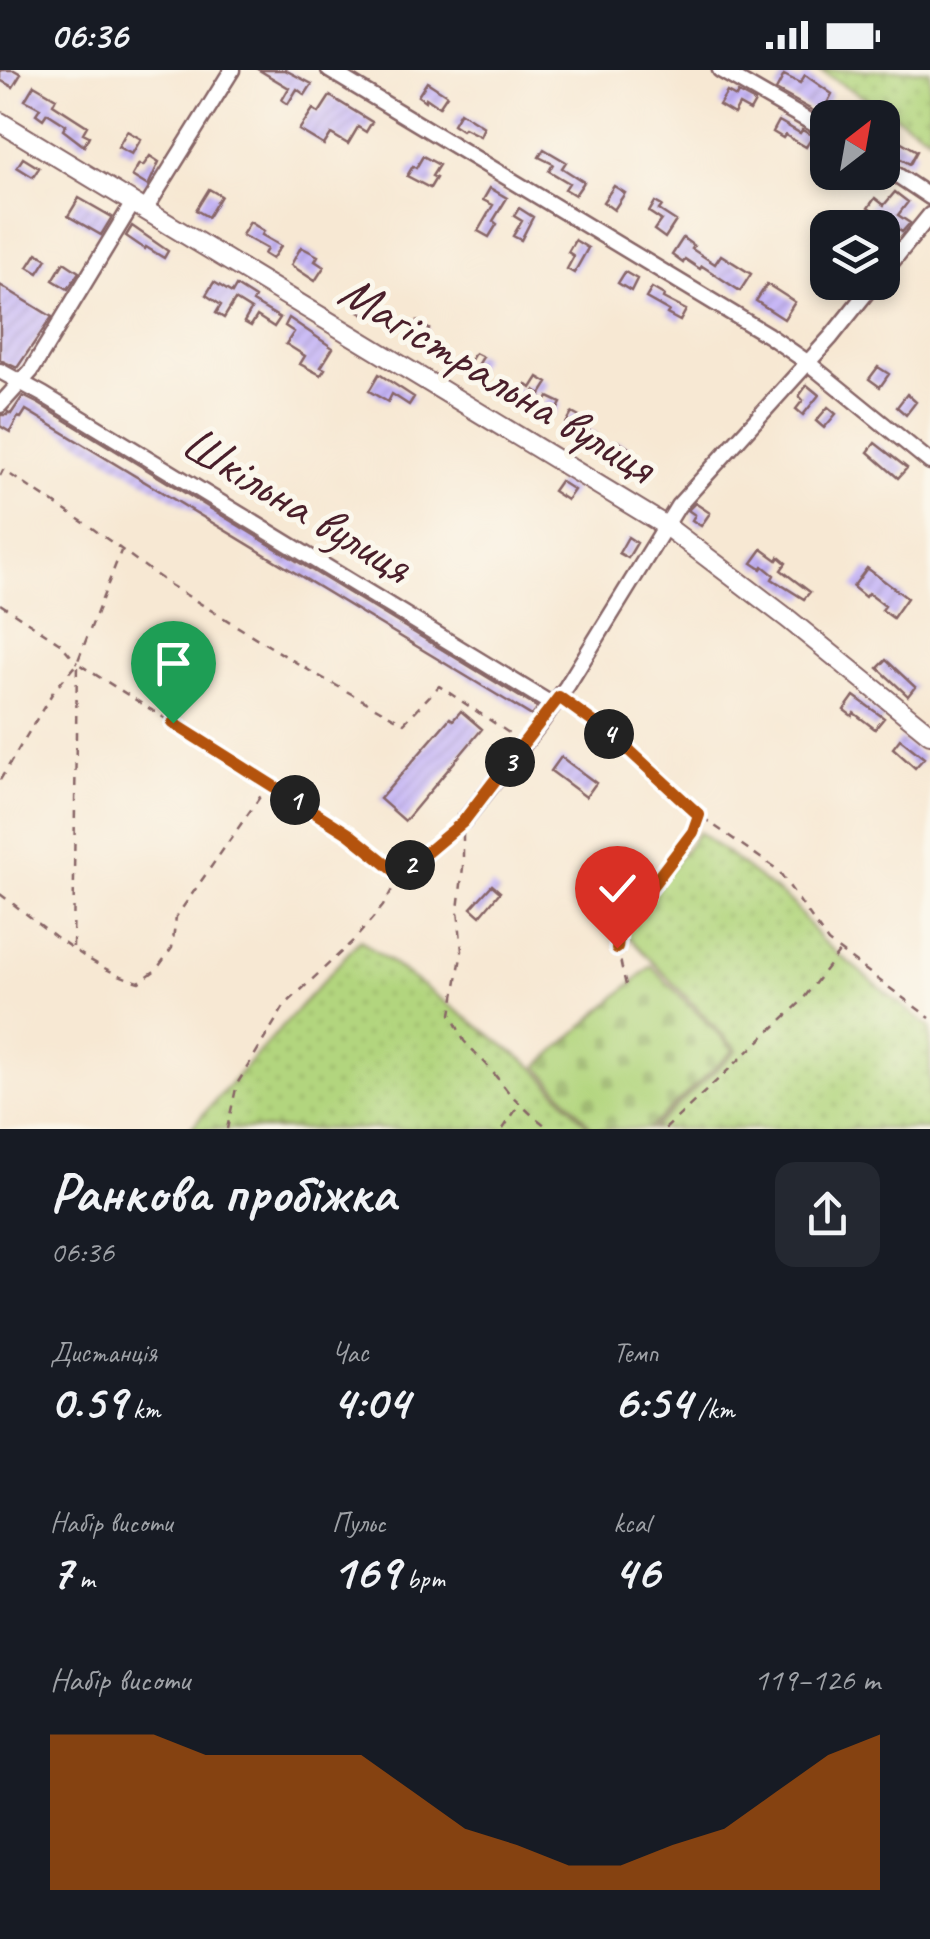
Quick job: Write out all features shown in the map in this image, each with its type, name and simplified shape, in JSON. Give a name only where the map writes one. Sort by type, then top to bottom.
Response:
[{"type":"main road","name":"Магістральна вулиця","points":[[0,122],[666,526],[930,734]]},
{"type":"street","points":[[0,405],[22,382],[232,70]]},
{"type":"street","points":[[329,70],[747,322],[807,362],[930,462]]},
{"type":"street","points":[[720,70],[810,122]]},
{"type":"street","points":[[900,177],[930,197]]},
{"type":"street","points":[[900,252],[930,215]]},
{"type":"street","points":[[463,822],[556,701],[684,500],[861,300]]},
{"type":"street","name":"Шкільна вулиця","points":[[0,371],[556,701]]},
{"type":"path","points":[[0,476],[3,470],[186,595],[310,671],[404,722],[439,686],[524,744]]},
{"type":"path","points":[[0,780],[53,692],[77,663],[121,550]]},
{"type":"path","points":[[0,604],[60,643],[77,663],[349,834],[400,875]]},
{"type":"path","points":[[73,947],[77,663]]},
{"type":"path","points":[[556,701],[618,740],[699,815],[778,870],[828,942],[930,1018]]},
{"type":"path","points":[[0,894],[73,947],[121,977],[139,982],[156,970],[172,948],[176,917],[269,784]]},
{"type":"path","points":[[626,985],[617,948],[619,932],[693,832],[699,815]]},
{"type":"path","points":[[227,1129],[236,1084],[284,1005],[355,939],[382,906],[400,875],[463,822]]},
{"type":"path","points":[[463,822],[458,910],[462,951],[451,1014],[464,1041],[520,1104],[550,1129]]},
{"type":"path","points":[[665,1129],[800,1003],[840,951]]},
{"type":"path","points":[[502,1129],[520,1104]]},
{"type":"green space","points":[[819,70],[930,70],[930,137],[900,119],[900,100],[869,100]]},
{"type":"green space","points":[[699,832],[792,903],[821,940],[930,1028],[930,1129],[652,1129],[737,1050],[622,930]]},
{"type":"green space","points":[[360,940],[535,1068],[590,1129],[190,1129]]},
{"type":"green space","points":[[651,966],[734,1050],[648,1129],[593,1129],[538,1066]]},
{"type":"building","points":[[0,70],[21,74],[13,87],[0,80]]},
{"type":"building","points":[[259,70],[285,70],[312,84],[305,95],[297,89],[288,104],[282,100],[289,88]]},
{"type":"building","points":[[784,75],[800,83],[805,75],[832,94],[829,100],[810,100],[810,109],[776,90]]},
{"type":"building","points":[[427,82],[447,95],[439,107],[418,96]]},
{"type":"building","points":[[34,85],[56,98],[53,104],[87,126],[83,133],[89,136],[84,146],[63,130],[66,125],[47,113],[43,119],[36,114],[40,108],[25,100]]},
{"type":"building","points":[[727,92],[755,102],[750,111],[739,105],[734,114],[719,105]]},
{"type":"building","points":[[330,96],[372,122],[366,132],[358,127],[348,144],[331,134],[324,145],[299,130],[313,109],[319,113]]},
{"type":"building","points":[[460,112],[484,127],[480,136],[453,124]]},
{"type":"building","points":[[779,121],[810,134],[810,141],[806,147],[773,132]]},
{"type":"building","points":[[127,131],[141,139],[132,154],[118,147]]},
{"type":"building","points":[[900,141],[917,151],[910,164],[900,158]]},
{"type":"building","points":[[544,149],[566,162],[562,168],[584,182],[575,195],[565,189],[569,183],[549,171],[553,164],[539,157]]},
{"type":"building","points":[[150,156],[159,162],[148,186],[132,176]]},
{"type":"building","points":[[423,156],[439,165],[430,188],[407,176]]},
{"type":"building","points":[[23,158],[39,168],[33,177],[17,167]]},
{"type":"building","points":[[614,186],[625,193],[614,210],[603,202]]},
{"type":"building","points":[[490,188],[507,198],[493,221],[497,224],[489,237],[478,231],[493,205],[483,200]]},
{"type":"building","points":[[209,189],[221,196],[208,217],[196,210]]},
{"type":"building","points":[[895,192],[908,202],[900,212],[868,208],[875,198],[884,205]]},
{"type":"building","points":[[79,198],[112,217],[101,235],[68,216]]},
{"type":"building","points":[[655,202],[662,206],[659,210],[676,221],[665,238],[654,230],[661,220],[649,212]]},
{"type":"building","points":[[519,208],[533,217],[521,240],[513,236],[522,221],[514,216]]},
{"type":"building","points":[[900,216],[910,223],[900,231]]},
{"type":"building","points":[[250,222],[281,246],[272,259],[264,254],[267,249],[242,235]]},
{"type":"building","points":[[132,226],[168,251],[164,258],[126,236]]},
{"type":"building","points":[[683,238],[715,264],[721,255],[751,274],[740,291],[702,266],[700,269],[685,259],[683,263],[672,255]]},
{"type":"building","points":[[575,240],[588,248],[574,273],[567,269],[574,256],[568,252]]},
{"type":"building","points":[[301,247],[318,256],[315,261],[324,267],[315,281],[291,265]]},
{"type":"building","points":[[37,253],[47,259],[38,273],[28,267]]},
{"type":"building","points":[[64,262],[79,272],[68,289],[53,280]]},
{"type":"building","points":[[625,272],[637,279],[631,291],[618,283]]},
{"type":"building","points":[[214,282],[232,293],[236,286],[280,318],[274,327],[257,316],[251,326],[244,322],[251,310],[235,300],[224,318],[216,313],[221,305],[206,295]]},
{"type":"building","points":[[767,284],[795,302],[784,319],[756,301]]},
{"type":"building","points":[[0,285],[52,317],[17,368],[0,360]]},
{"type":"building","points":[[652,288],[686,310],[680,321],[646,298]]},
{"type":"building","points":[[372,289],[381,294],[368,317],[359,312]]},
{"type":"building","points":[[289,318],[333,348],[321,367],[325,369],[321,375],[300,364],[305,356],[286,344],[294,332],[285,326]]},
{"type":"building","points":[[417,321],[429,329],[419,345],[407,337]]},
{"type":"building","points":[[475,353],[483,357],[472,375],[464,371]]},
{"type":"building","points":[[878,367],[889,374],[880,387],[869,379]]},
{"type":"building","points":[[379,374],[414,397],[409,405],[392,394],[388,402],[369,391]]},
{"type":"building","points":[[538,377],[548,383],[541,394],[535,390],[525,407],[503,395],[511,384],[522,392],[526,384],[531,388]]},
{"type":"building","points":[[807,385],[819,395],[803,415],[796,409]]},
{"type":"building","points":[[907,394],[916,402],[906,415],[897,407]]},
{"type":"building","points":[[23,396],[538,708],[532,716],[26,410],[10,432],[0,426],[0,415],[11,414]]},
{"type":"building","points":[[548,397],[561,403],[553,418],[540,411]]},
{"type":"building","points":[[828,407],[836,414],[824,428],[816,421]]},
{"type":"building","points":[[572,413],[581,418],[578,424],[595,436],[613,447],[617,441],[629,448],[627,452],[636,457],[629,468],[563,429]]},
{"type":"building","points":[[875,443],[907,468],[898,478],[868,452]]},
{"type":"building","points":[[560,481],[574,490],[567,500],[553,491]]},
{"type":"building","points":[[695,503],[710,513],[701,526],[692,520],[695,515],[688,510]]},
{"type":"building","points":[[628,537],[637,543],[628,558],[619,553]]},
{"type":"building","points":[[762,549],[786,563],[781,570],[810,592],[804,599],[772,579],[774,575],[763,566],[761,569],[752,563]]},
{"type":"building","points":[[867,568],[907,598],[893,618],[882,610],[885,606],[853,587]]},
{"type":"building","points":[[886,660],[915,687],[908,696],[878,668]]},
{"type":"building","points":[[854,696],[884,718],[875,729],[844,710]]},
{"type":"building","points":[[461,711],[482,729],[405,821],[380,799],[450,718],[453,720]]},
{"type":"building","points":[[900,739],[924,758],[915,768],[893,748]]},
{"type":"building","points":[[561,757],[596,783],[586,797],[551,771]]},
{"type":"building","points":[[492,885],[500,892],[480,916],[471,908]]},
{"type":"route","points":[[173,723],[349,834],[400,875],[463,822],[559,697],[618,740],[699,815],[693,832],[626,920],[617,948]]}]
